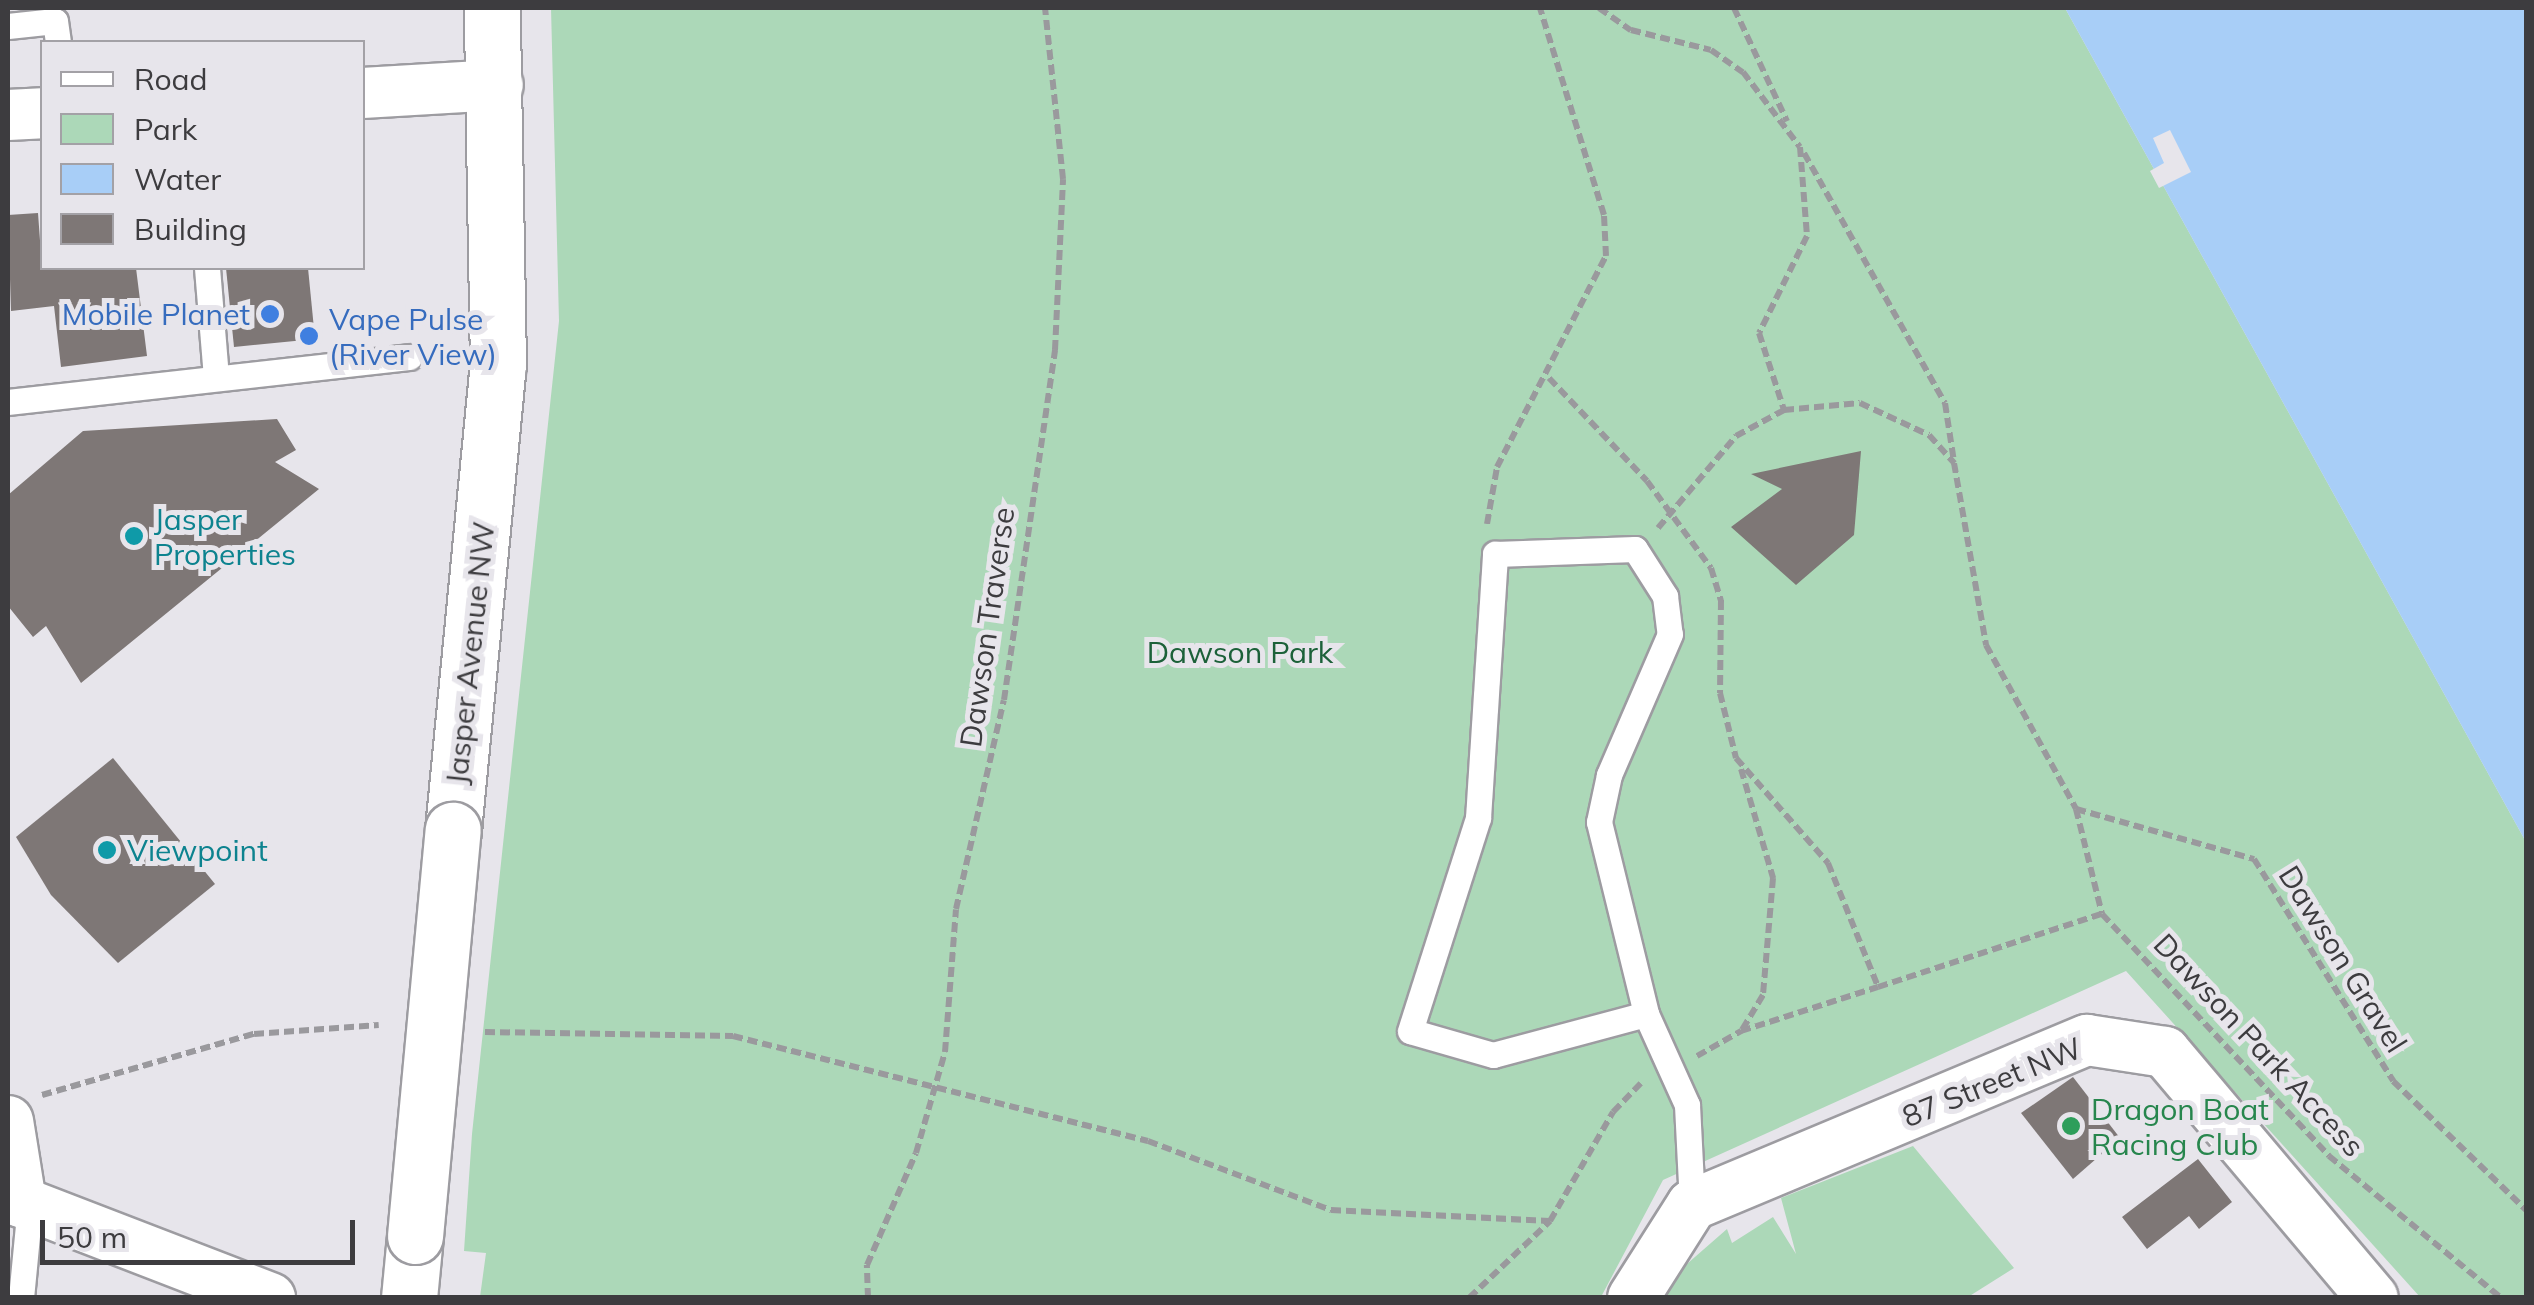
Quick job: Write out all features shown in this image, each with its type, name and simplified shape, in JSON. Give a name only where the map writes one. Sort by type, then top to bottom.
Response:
[{"type":"main road","name":"Jasper Avenue NW","points":[[409,1298],[498,365],[498,84],[492,8]]},
{"type":"street","points":[[365,93],[498,84]]},
{"type":"street","points":[[8,115],[40,113]]},
{"type":"street","name":"87 Street NW","points":[[1692,1204],[2087,1040],[2165,1052],[2373,1298]]},
{"type":"street","points":[[16,1111],[19,1201],[270,1298]]},
{"type":"street","points":[[1633,1298],[1692,1204]]},
{"type":"lane","points":[[8,26],[55,21],[58,40]]},
{"type":"lane","points":[[207,270],[216,378]]},
{"type":"lane","points":[[8,402],[409,357]]},
{"type":"lane","points":[[1646,1014],[1493,1055],[1410,1031],[1478,818],[1495,554],[1635,549],[1665,596],[1670,634],[1609,776],[1598,822],[1646,1014],[1687,1106],[1692,1204]]},
{"type":"lane","points":[[19,1201],[21,1298]]},
{"type":"path","name":"Dawson Traverse","points":[[868,1298],[867,1265],[935,1086],[956,909],[1004,700],[1055,350],[1063,179],[1045,8]]},
{"type":"path","points":[[1495,554],[1489,486],[1549,378],[1606,256],[1604,216],[1540,8]]},
{"type":"path","points":[[1599,8],[1631,30],[1711,50],[1743,72],[1794,136]]},
{"type":"path","points":[[1734,8],[1794,136],[1945,403],[1986,645],[2076,808],[2102,914],[1878,987],[1828,862],[1736,758]]},
{"type":"path","points":[[1784,410],[1759,333],[1807,236],[1800,146]]},
{"type":"path","points":[[1549,378],[1670,518],[1694,540],[1721,600],[1720,693],[1774,878],[1762,994],[1742,1031]]},
{"type":"path","points":[[1635,549],[1670,518],[1736,436],[1784,410],[1822,401],[1878,408],[1929,435],[1954,464]]},
{"type":"path","name":"Dawson Gravel","points":[[2076,808],[2254,859],[2393,1081],[2526,1210]]},
{"type":"path","name":"Dawson Park Access","points":[[2102,914],[2329,1156],[2501,1298]]},
{"type":"path","points":[[16,1111],[254,1034],[379,1025]]},
{"type":"path","points":[[485,1032],[733,1036],[1148,1140],[1331,1210],[1550,1221]]},
{"type":"green space","name":"Dawson Park","points":[[551,8],[2065,8],[2526,842],[2526,1297],[2420,1297],[2126,971],[1663,1180],[1601,1297],[480,1297],[486,1253],[464,1251],[472,1134],[559,321]]},
{"type":"green space","points":[[1913,1146],[2014,1268],[1968,1297],[1648,1298],[1727,1229],[1732,1243],[1773,1217],[1796,1254],[1781,1198]]},
{"type":"water","points":[[2065,8],[2526,8],[2526,842]]},
{"type":"pier","points":[[2170,130],[2191,172],[2159,188],[2150,171],[2164,163],[2153,138]]},
{"type":"building","points":[[38,213],[40,270],[136,270],[147,356],[61,367],[54,306],[11,311],[8,215]]},
{"type":"building","points":[[226,270],[308,270],[315,339],[234,347]]},
{"type":"building","name":"Jasper Properties","points":[[277,419],[296,450],[275,462],[319,489],[81,683],[46,626],[33,637],[8,606],[8,495],[83,431]]},
{"type":"building","points":[[1861,451],[1854,535],[1796,585],[1731,527],[1782,489],[1751,474]]},
{"type":"building","name":"Viewpoint","points":[[113,758],[215,884],[118,963],[51,895],[16,837]]},
{"type":"building","name":"Dragon Boat Racing Club","points":[[2073,1077],[2120,1138],[2073,1179],[2021,1113]]},
{"type":"building","points":[[2198,1159],[2232,1202],[2199,1229],[2189,1216],[2147,1249],[2122,1217]]},
{"type":"place","name":"Mobile Planet","points":[[270,314]]},
{"type":"place","name":"Vape Pulse (River View)","points":[[309,336]]},
{"type":"place","name":"Jasper Properties","points":[[134,536]]},
{"type":"place","name":"Viewpoint","points":[[107,850]]},
{"type":"place","name":"Dragon Boat Racing Club","points":[[2071,1126]]}]
